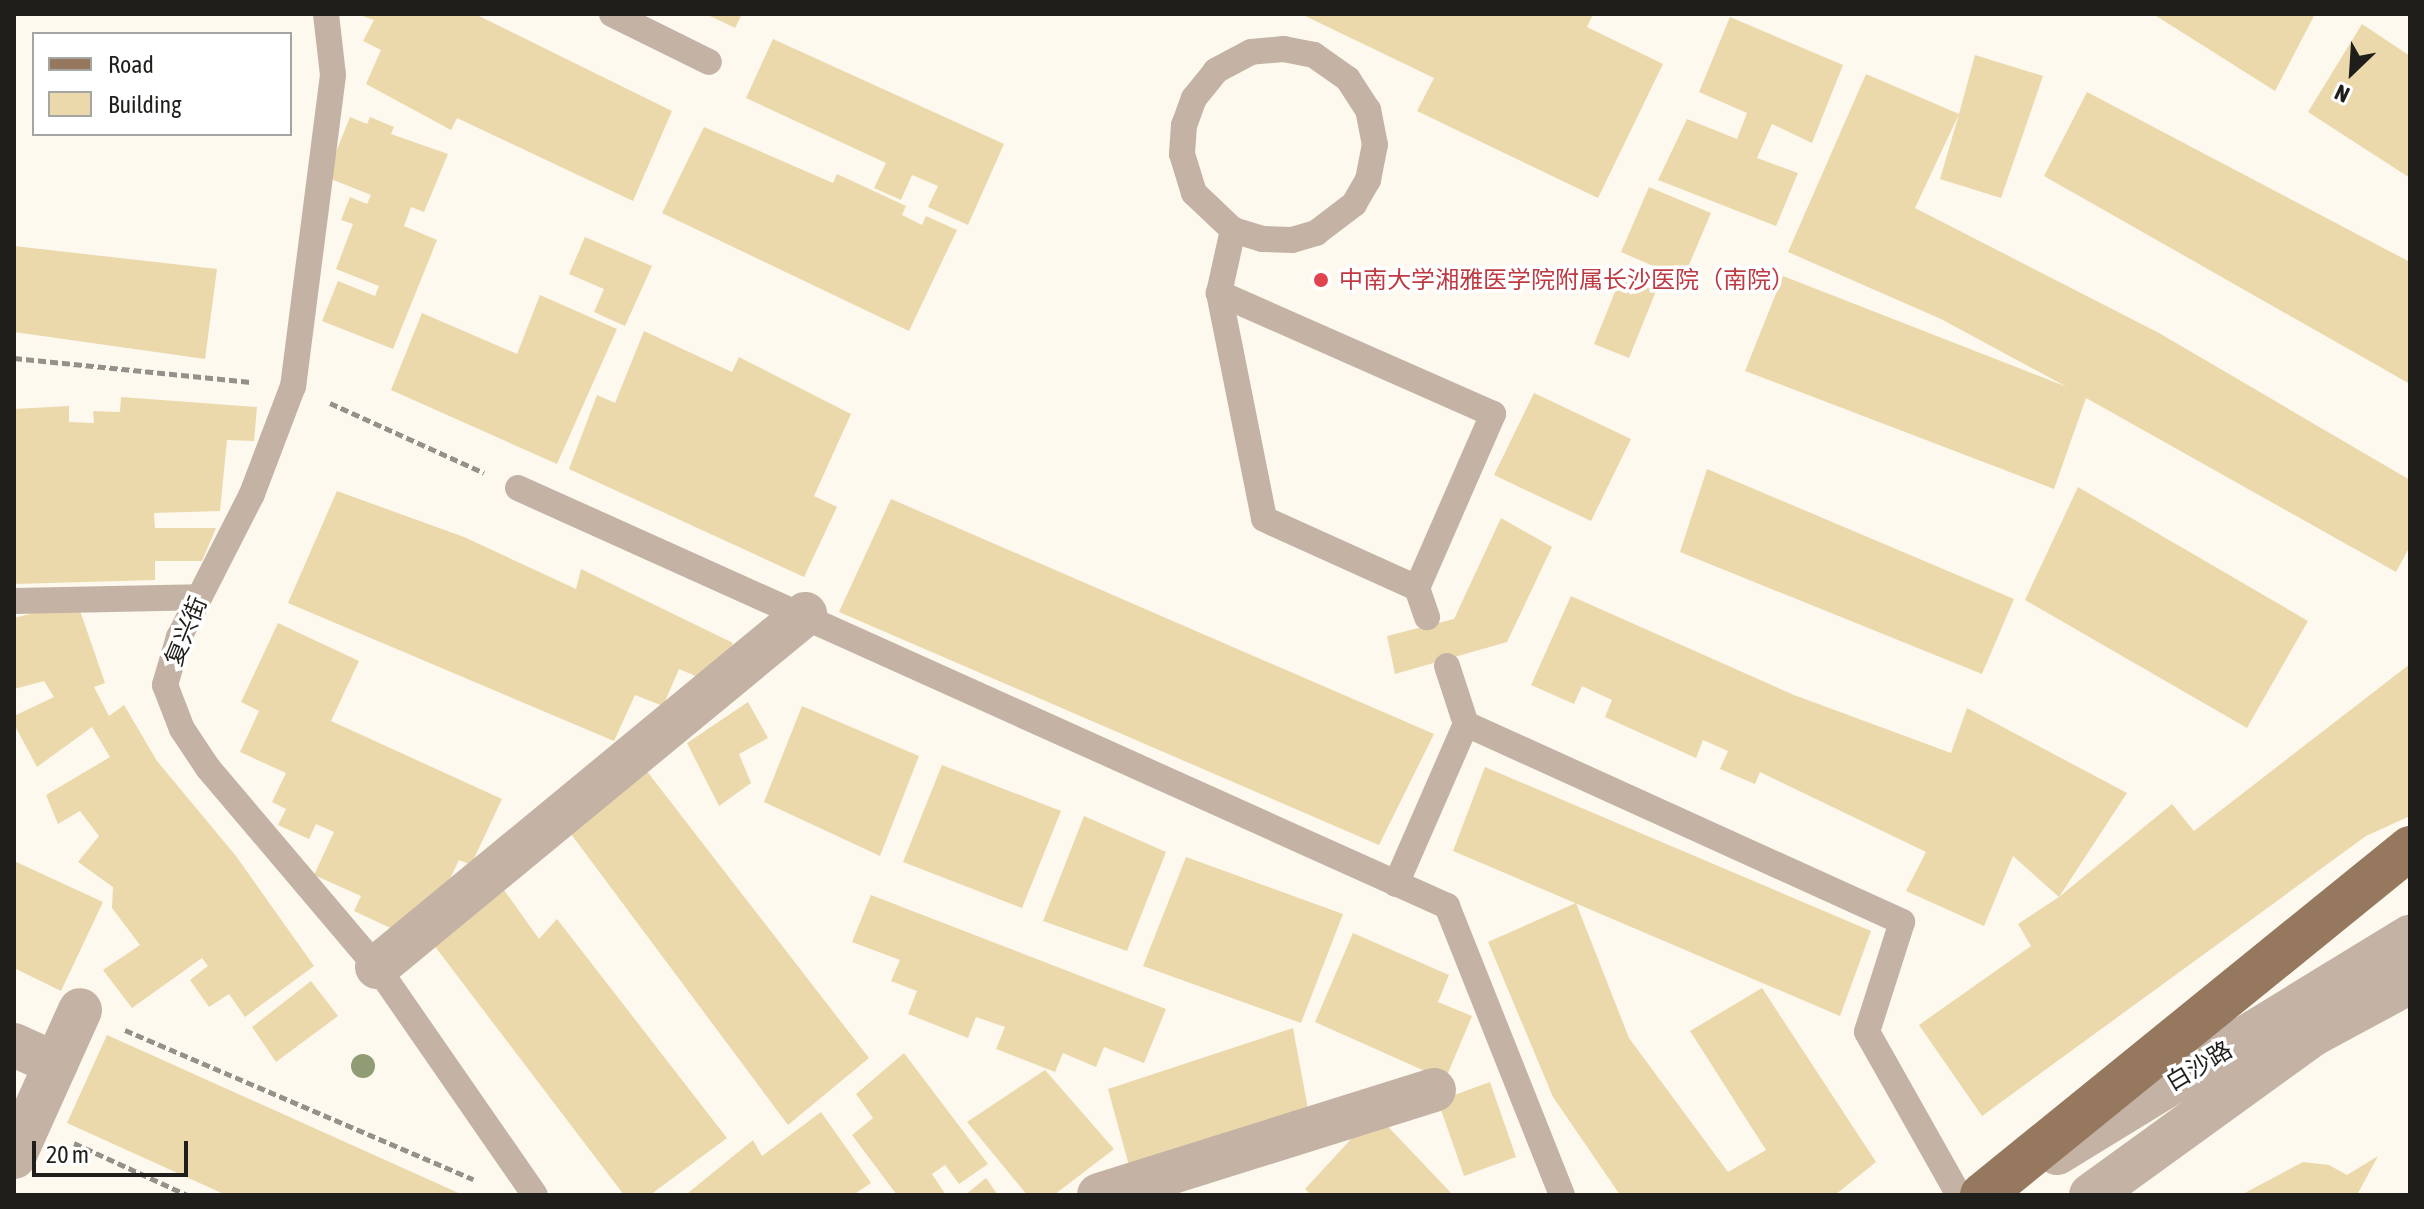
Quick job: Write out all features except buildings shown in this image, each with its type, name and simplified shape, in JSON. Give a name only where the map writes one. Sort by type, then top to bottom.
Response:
[{"type":"main road","points":[[1985,1195],[2410,848]]},
{"type":"street","points":[[377,967],[805,614]]},
{"type":"street","name":"白沙路","points":[[1985,1195],[2410,937]]},
{"type":"street","name":"白沙路","points":[[2091,1195],[2312,1035],[2410,982]]},
{"type":"street","points":[[22,1140],[80,1010]]},
{"type":"street","points":[[14,1045],[56,1064]]},
{"type":"street","points":[[1099,1195],[1434,1090]]},
{"type":"lane","name":"复兴街","points":[[326,14],[333,75],[293,386],[252,494],[198,597],[165,685],[182,729],[377,967],[535,1195]]},
{"type":"lane","points":[[612,14],[709,62]]},
{"type":"lane","points":[[1284,49],[1314,55],[1348,79],[1368,110],[1375,145],[1368,180],[1354,204],[1316,233],[1292,240],[1262,239],[1233,230],[1194,193],[1182,154],[1184,125],[1194,98],[1216,71],[1251,52],[1284,49]]},
{"type":"lane","points":[[1233,230],[1219,293],[1264,519],[1417,588]]},
{"type":"lane","points":[[1219,293],[1493,414],[1417,588],[1427,617]]},
{"type":"lane","points":[[518,488],[805,614],[1447,906],[1562,1195]]},
{"type":"lane","points":[[14,601],[198,597]]},
{"type":"lane","points":[[1396,884],[1466,724],[1447,666]]},
{"type":"lane","points":[[1466,724],[1902,922],[1867,1032],[1959,1195]]},
{"type":"path","points":[[14,358],[293,386],[518,488]]},
{"type":"path","points":[[80,1010],[482,1183]]},
{"type":"path","points":[[22,1140],[187,1195]]},
{"type":"place","name":"中南大学湘雅医学院附属长沙医院（南院）","points":[[1321,280]]}]
